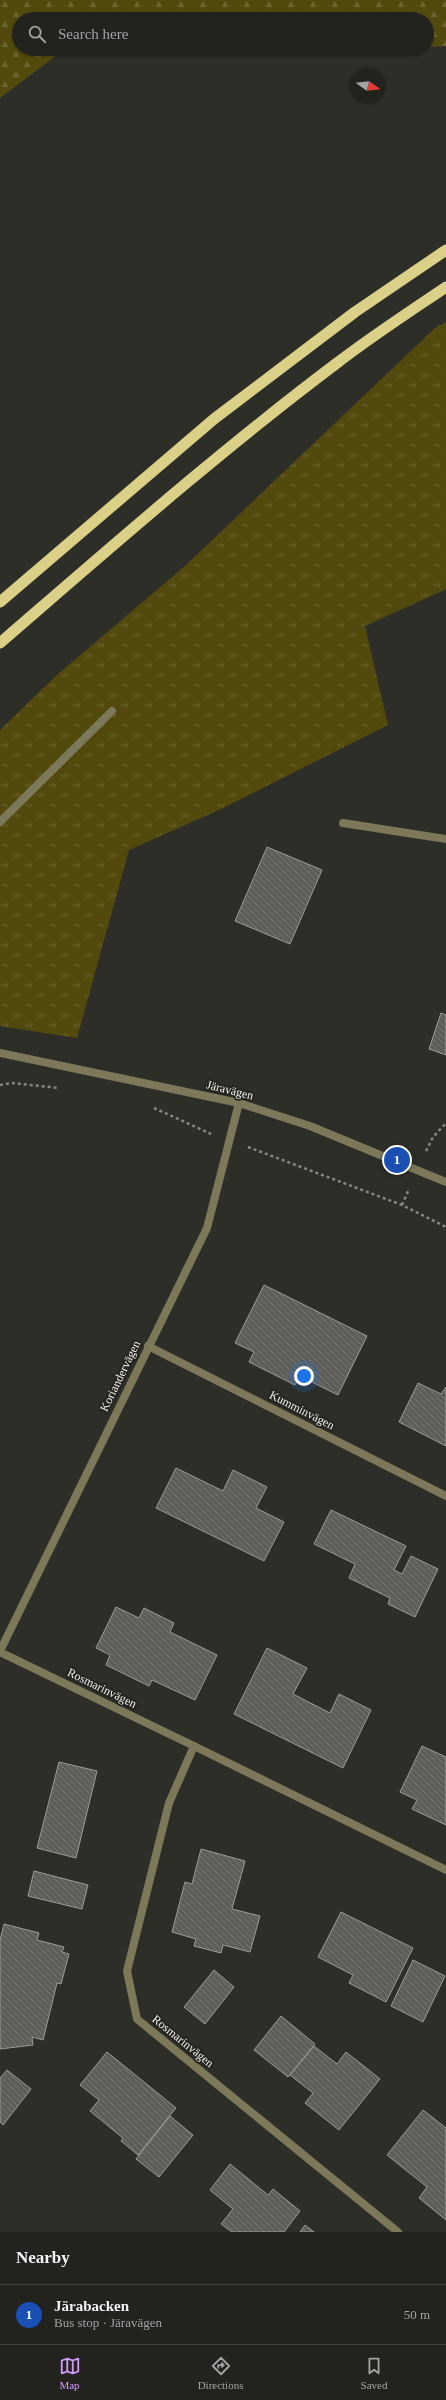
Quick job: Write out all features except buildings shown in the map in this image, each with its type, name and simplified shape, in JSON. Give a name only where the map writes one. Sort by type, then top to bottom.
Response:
[{"type":"highway","points":[[0,602],[214,419],[355,312],[446,250]]},
{"type":"highway","points":[[0,643],[142,520],[254,428],[337,362],[446,287]]},
{"type":"street","points":[[0,822],[112,711]]},
{"type":"street","points":[[343,823],[446,839]]},
{"type":"street","name":"Järavägen","points":[[0,1053],[239,1104],[310,1126],[446,1182]]},
{"type":"street","name":"Koriandervägen","points":[[0,1652],[148,1346],[207,1228],[239,1104]]},
{"type":"street","name":"Kumminvägen","points":[[148,1346],[446,1496]]},
{"type":"street","name":"Rosmarinvägen","points":[[0,1652],[446,1870]]},
{"type":"street","name":"Rosmarinvägen","points":[[194,1746],[169,1803],[127,1971],[137,2019],[398,2232]]},
{"type":"green space","points":[[0,0],[446,0],[446,46],[434,47],[434,12],[12,12],[12,56],[56,56],[0,98]]},
{"type":"green space","points":[[446,322],[446,589],[365,626],[388,725],[221,809],[129,850],[77,1038],[0,1026],[0,730],[57,675],[185,566],[435,328]]},
{"type":"place","name":"Järabacken","points":[[397,1160]]}]
